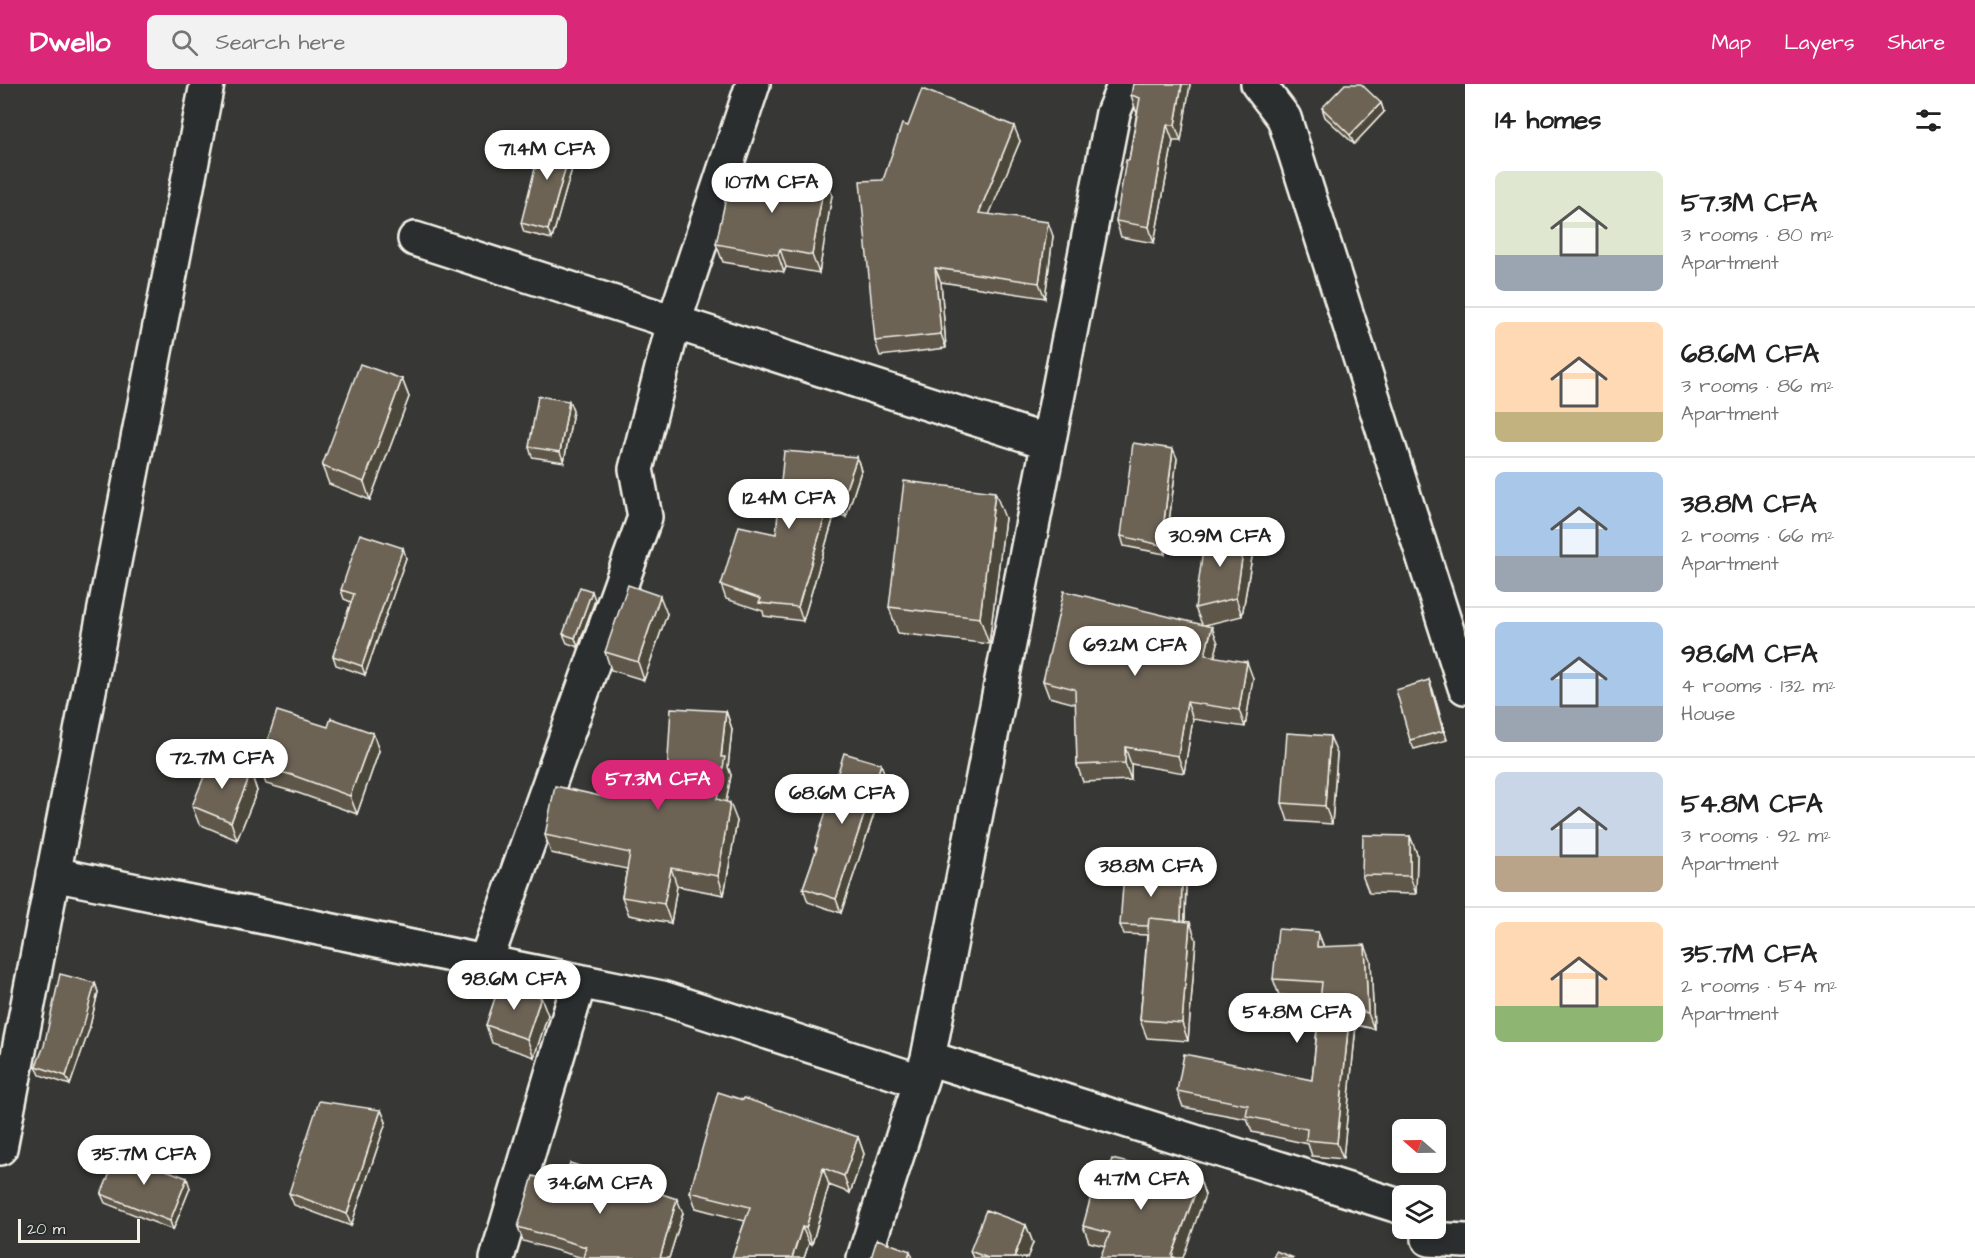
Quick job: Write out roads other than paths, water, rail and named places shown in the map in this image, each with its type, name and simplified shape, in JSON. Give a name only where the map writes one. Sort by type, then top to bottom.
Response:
[{"type":"street","points":[[0,1148],[9,1052],[53,874],[207,84]]},
{"type":"street","points":[[485,963],[645,518],[636,469],[674,322],[753,84]]},
{"type":"street","points":[[864,1258],[924,1070],[1113,113],[1125,84]]},
{"type":"street","points":[[1258,84],[1284,118],[1465,687]]},
{"type":"street","points":[[415,239],[1048,442]]},
{"type":"street","points":[[53,874],[579,983],[662,998],[924,1070],[1392,1204]]},
{"type":"street","points":[[497,1258],[579,983]]},
{"type":"street","points":[[1446,1236],[1465,1241]]}]
